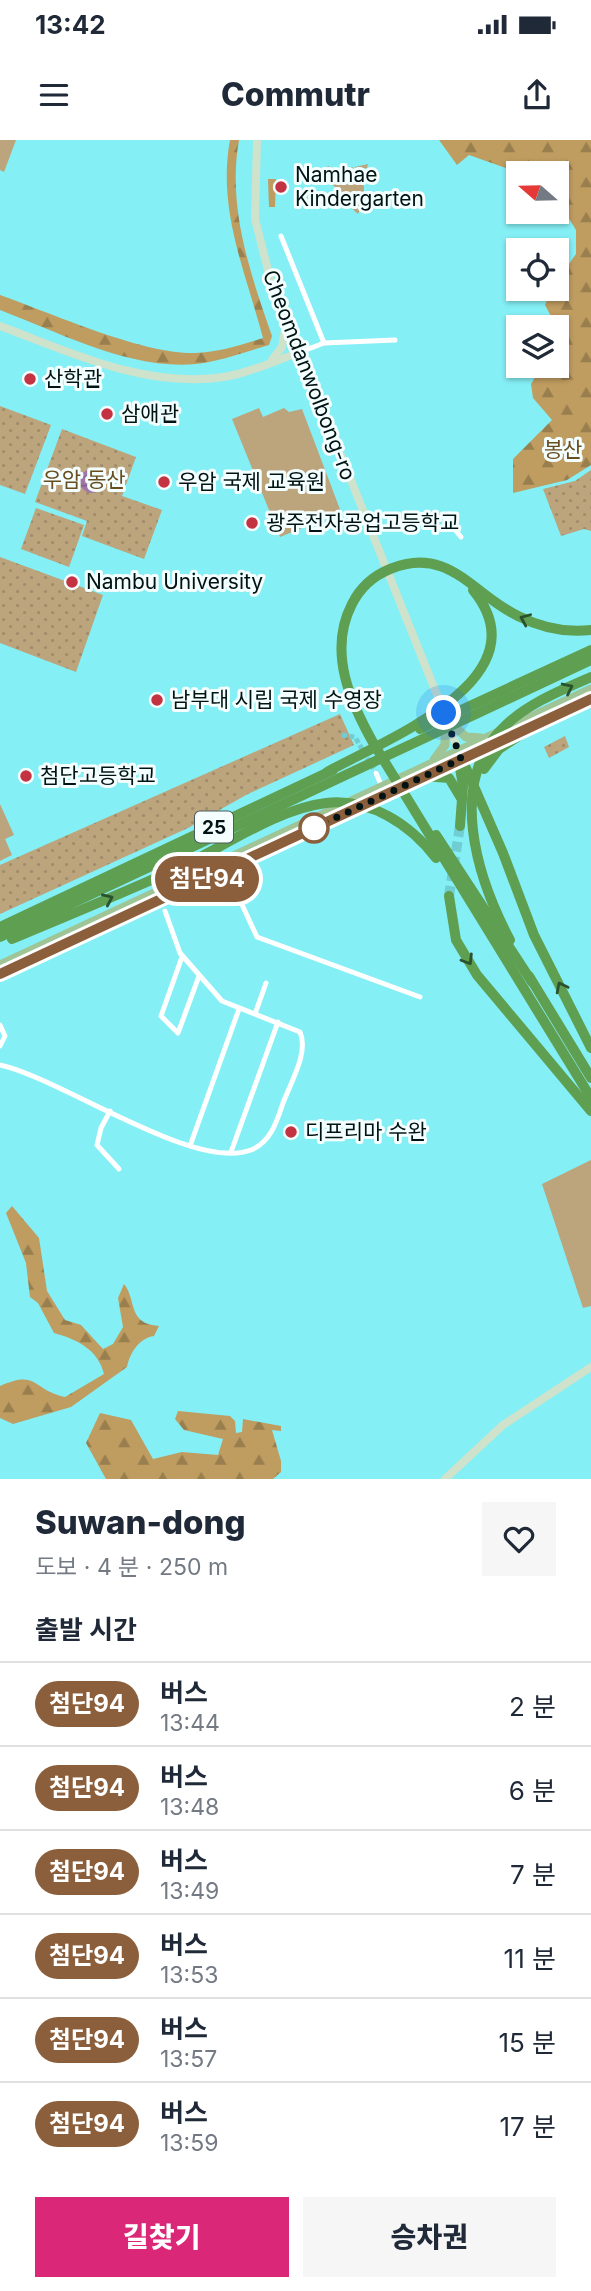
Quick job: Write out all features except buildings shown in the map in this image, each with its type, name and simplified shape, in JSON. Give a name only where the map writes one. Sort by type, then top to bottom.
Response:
[{"type":"highway","points":[[591,630],[564,629],[531,622],[503,608],[453,570],[432,564],[406,568],[384,579],[364,597],[351,625],[348,651],[360,702],[414,807],[591,1098]]},
{"type":"highway","points":[[327,772],[424,720],[458,696],[475,679],[487,657],[490,633],[485,609],[472,590],[451,574],[406,568]]},
{"type":"highway","name":"25","points":[[0,937],[591,650]]},
{"type":"highway","name":"25","points":[[460,715],[591,660]]},
{"type":"highway","points":[[532,982],[499,918],[478,858],[473,812],[474,781],[481,758],[504,726],[522,712],[591,677]]},
{"type":"highway","points":[[486,813],[481,789],[486,764],[499,749],[539,723]]},
{"type":"highway","name":"25","points":[[0,927],[327,772],[428,730]]},
{"type":"highway","points":[[460,755],[460,826]]},
{"type":"highway","points":[[460,755],[534,935],[591,1048]]},
{"type":"highway","points":[[424,772],[449,778],[458,790],[462,802]]},
{"type":"highway","points":[[0,944],[151,880],[282,816],[325,803],[353,804],[386,815],[405,828],[433,854],[501,954]]},
{"type":"highway","points":[[414,807],[532,982],[591,1078]]},
{"type":"highway","points":[[449,896],[456,940],[473,969],[591,1111]]},
{"type":"main road","points":[[460,755],[493,735],[591,689]]},
{"type":"main road","points":[[0,974],[226,870],[460,755],[591,699]]},
{"type":"main road","points":[[444,713],[466,737],[478,739],[493,735]]},
{"type":"main road","points":[[0,965],[382,787],[424,772],[440,754],[444,745],[444,713]]},
{"type":"street","name":"Cheomdanwolbong-ro","points":[[257,140],[255,219],[270,278],[460,755]]},
{"type":"street","points":[[282,236],[324,343]]},
{"type":"street","points":[[268,363],[282,347],[286,321]]},
{"type":"street","points":[[0,326],[115,369],[156,378],[218,378],[324,343],[395,340]]},
{"type":"street","points":[[449,514],[449,522],[461,537]]},
{"type":"street","points":[[376,773],[382,787]]},
{"type":"street","points":[[226,870],[257,937],[420,997]]},
{"type":"street","points":[[0,1065],[37,1076],[190,1146],[244,1152],[260,1144],[277,1121],[304,1045],[300,1031],[222,1001],[182,957],[165,911]]},
{"type":"street","points":[[182,957],[161,1016],[178,1033],[199,976]]},
{"type":"street","points":[[255,1014],[266,983]]},
{"type":"street","points":[[190,1146],[239,1009]]},
{"type":"street","points":[[231,1152],[278,1022]]},
{"type":"street","points":[[0,1025],[5,1036],[0,1046]]},
{"type":"street","points":[[110,1111],[101,1128],[97,1145],[119,1169]]},
{"type":"street","points":[[445,1479],[503,1425],[591,1367]]},
{"type":"green space","points":[[0,140],[16,140],[4,172],[0,170]]},
{"type":"green space","points":[[230,140],[239,140],[236,165],[238,215],[249,264],[272,336],[269,345],[224,359],[196,364],[146,361],[96,348],[0,310],[0,295],[124,340],[174,352],[213,351],[263,338],[230,216],[227,166]]},
{"type":"green space","name":"봉산","points":[[439,140],[591,140],[591,465],[567,480],[513,493],[513,459],[552,420],[533,398],[531,384],[535,378],[569,378],[569,315],[550,315],[545,305],[547,301],[569,301],[569,264],[576,254],[576,230],[569,219],[569,161],[506,161],[506,168],[469,155],[457,165]]},
{"type":"green space","points":[[368,164],[367,168],[359,169],[364,192],[358,214],[348,205],[342,192],[321,179],[328,166],[339,171],[353,167],[350,181],[355,176],[355,167]]},
{"type":"green space","points":[[268,179],[276,179],[275,207],[269,207]]},
{"type":"green space","points":[[0,406],[51,425],[25,494],[0,485]]},
{"type":"green space","points":[[259,408],[263,417],[284,408],[289,412],[302,409],[341,512],[280,537],[232,419]]},
{"type":"green space","name":"우암 동산","points":[[62,429],[136,457],[122,496],[162,510],[144,559],[82,536],[87,521],[35,502]]},
{"type":"green space","points":[[591,470],[591,531],[584,529],[561,536],[543,489],[575,481]]},
{"type":"green space","points":[[36,508],[84,525],[69,567],[21,549]]},
{"type":"green space","points":[[0,557],[103,595],[76,672],[0,643]]},
{"type":"green space","points":[[340,714],[354,745],[246,795],[188,828],[0,914],[0,865]]},
{"type":"green space","points":[[565,736],[569,747],[549,758],[544,747]]},
{"type":"green space","points":[[0,804],[14,835],[5,839],[12,855],[0,861]]},
{"type":"green space","points":[[591,1160],[591,1306],[583,1308],[542,1184]]},
{"type":"green space","points":[[12,1206],[39,1238],[47,1291],[65,1320],[81,1325],[103,1349],[113,1344],[123,1327],[118,1298],[124,1284],[137,1316],[142,1321],[159,1326],[154,1336],[136,1347],[127,1367],[71,1407],[13,1424],[0,1418],[0,1386],[12,1381],[29,1380],[65,1397],[104,1374],[97,1358],[85,1346],[54,1333],[38,1303],[30,1297],[26,1263],[6,1213]]},
{"type":"green space","points":[[178,1411],[230,1416],[235,1421],[236,1433],[242,1432],[243,1419],[281,1426],[281,1431],[272,1430],[281,1461],[281,1472],[273,1479],[106,1479],[86,1443],[100,1413],[131,1420],[153,1459],[182,1452],[218,1455],[223,1439],[184,1430],[175,1419]]},
{"type":"shaded area","points":[[92,469],[103,476],[104,481],[97,492],[92,493],[81,486],[80,481],[87,470]]},
{"type":"tunnel","points":[[342,735],[355,737],[376,773]]},
{"type":"tunnel","points":[[449,896],[460,826]]},
{"type":"bus line","name":"첨단94","points":[[0,974],[591,699]]},
{"type":"place","name":"Namhae Kindergarten","points":[[281,187]]},
{"type":"place","name":"산학관","points":[[30,379]]},
{"type":"place","name":"삼애관","points":[[107,414]]},
{"type":"place","name":"우암 국제 교육원","points":[[164,482]]},
{"type":"place","name":"광주전자공업고등학교","points":[[252,523]]},
{"type":"place","name":"Nambu University","points":[[72,582]]},
{"type":"place","name":"남부대 시립 국제 수영장","points":[[157,700]]},
{"type":"place","name":"첨단고등학교","points":[[26,776]]},
{"type":"place","name":"디프리마 수완","points":[[291,1132]]},
{"type":"route","points":[[314,828],[461,759],[444,713]]}]
